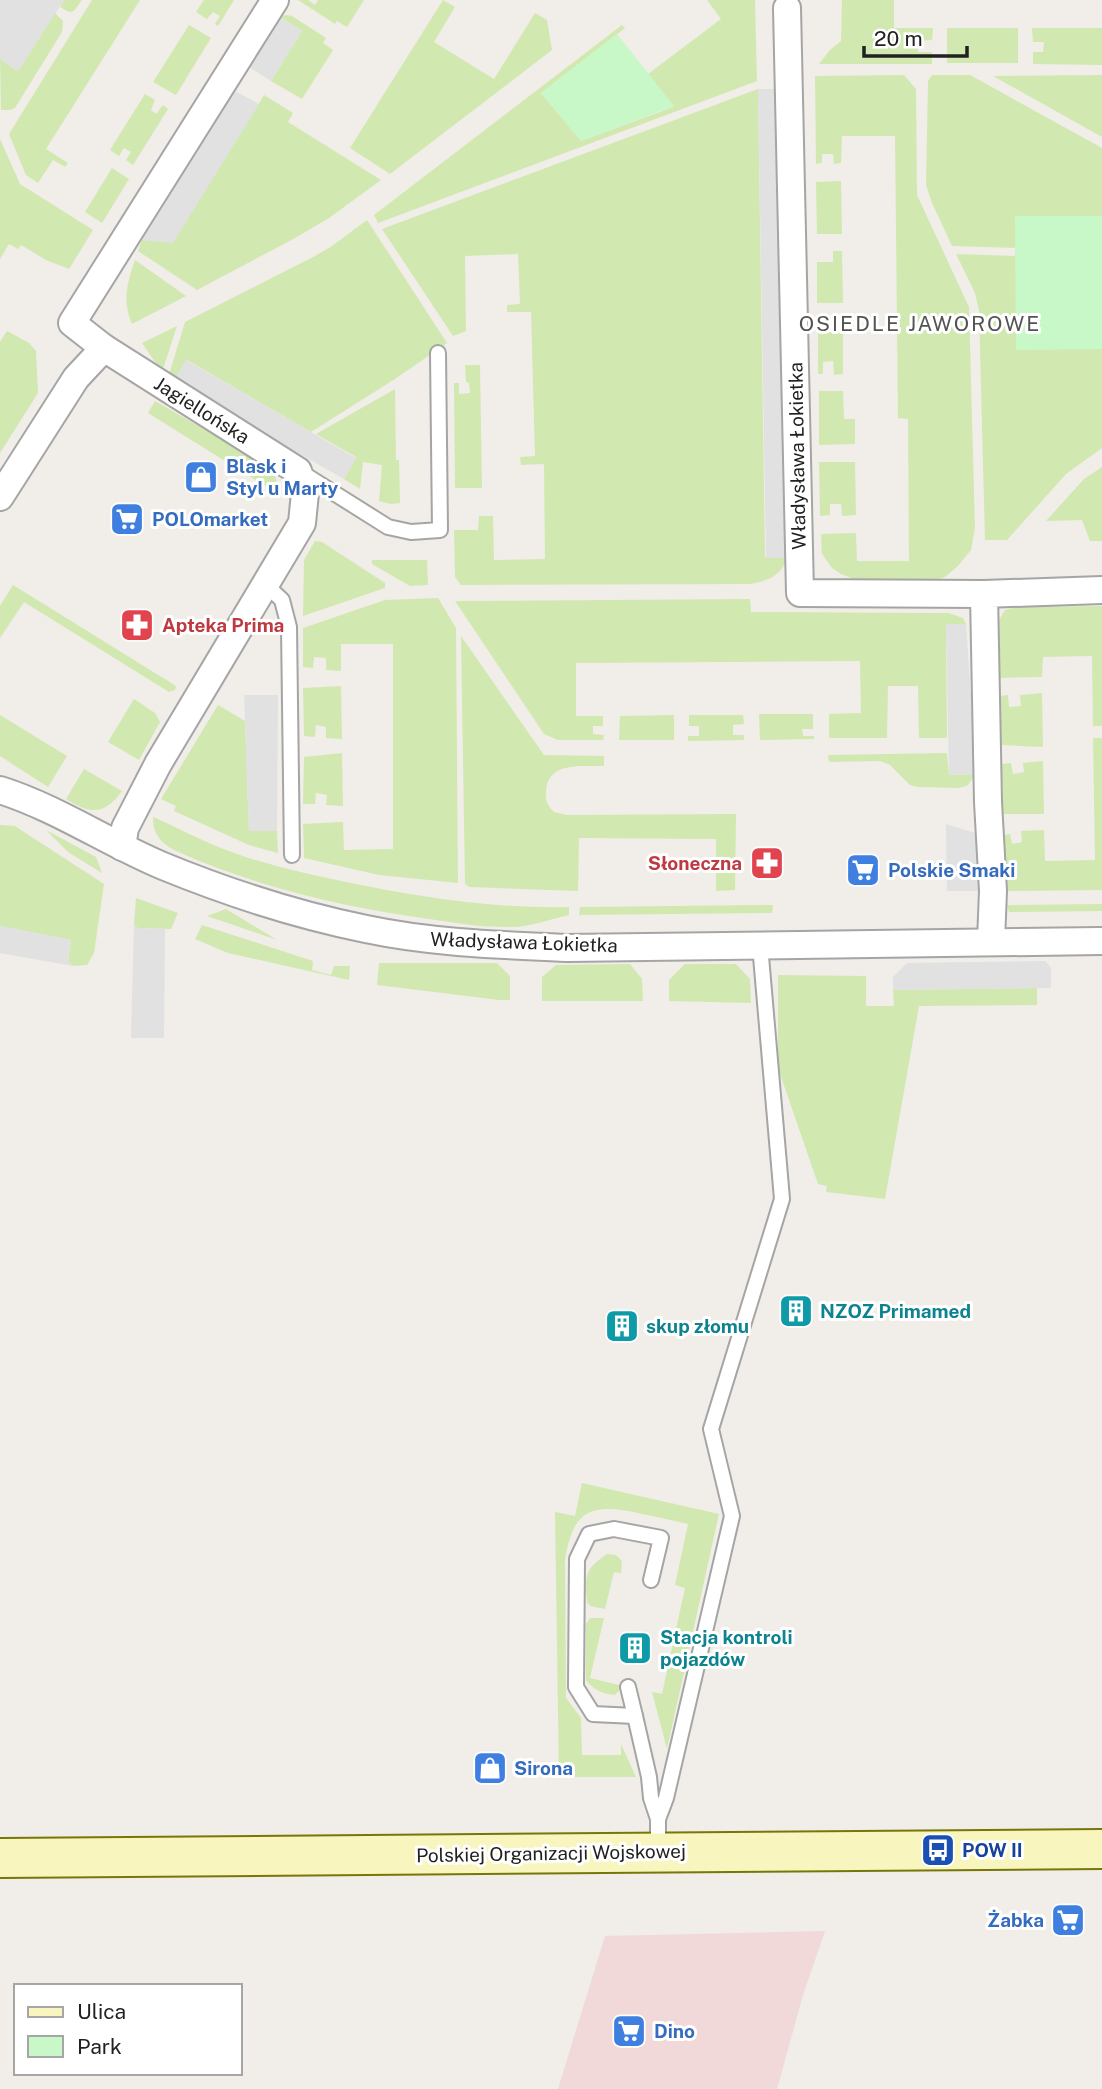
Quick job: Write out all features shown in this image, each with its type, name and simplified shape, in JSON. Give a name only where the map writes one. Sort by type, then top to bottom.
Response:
[{"type":"main road","name":"Polskiej Organizacji Wojskowej","points":[[0,1857],[658,1836],[1102,1849]]},
{"type":"street","name":"Jagiellońska","points":[[275,0],[72,323],[104,348],[298,471]]},
{"type":"street","name":"Władysława Łokietka","points":[[784,4],[800,593],[984,594],[1102,590]]},
{"type":"street","points":[[0,497],[76,378],[104,348]]},
{"type":"street","points":[[122,847],[125,828],[148,783],[302,523],[305,493],[298,471]]},
{"type":"street","points":[[984,594],[993,891],[991,942]]},
{"type":"street","name":"Władysława Łokietka","points":[[0,790],[46,809],[162,866],[220,888],[288,910],[368,930],[408,936],[499,945],[567,948],[1102,941]]},
{"type":"lane","points":[[298,471],[388,527],[411,532],[440,530],[438,353]]},
{"type":"lane","points":[[265,584],[282,600],[289,627],[292,855]]},
{"type":"lane","points":[[658,1836],[732,1516],[711,1429],[782,1199],[760,945]]},
{"type":"lane","points":[[635,1716],[593,1714],[576,1687],[577,1559],[589,1534],[614,1529],[661,1538],[651,1580]]},
{"type":"lane","points":[[628,1687],[649,1777],[658,1836]]},
{"type":"shaded area","points":[[0,0],[64,0],[18,71],[0,59]]},
{"type":"shaded area","points":[[280,17],[302,31],[271,81],[249,67]]},
{"type":"shaded area","points":[[758,89],[780,89],[788,558],[766,558]]},
{"type":"shaded area","points":[[235,91],[259,104],[173,243],[142,240]]},
{"type":"shaded area","points":[[186,360],[356,458],[344,479],[173,382]]},
{"type":"shaded area","points":[[946,624],[966,624],[976,774],[949,775]]},
{"type":"shaded area","points":[[244,695],[278,695],[277,831],[249,831]]},
{"type":"shaded area","points":[[946,824],[978,834],[980,891],[947,891]]},
{"type":"shaded area","points":[[134,925],[138,928],[165,929],[164,1038],[131,1038]]},
{"type":"shaded area","points":[[0,926],[71,940],[68,960],[73,966],[0,953]]},
{"type":"shaded area","points":[[1045,961],[1051,968],[1051,988],[893,990],[893,977],[907,963]]},
{"type":"shaded area","points":[[825,1931],[803,1995],[777,2089],[558,2089],[605,1936]]},
{"type":"green space","points":[[64,0],[82,0],[74,11],[69,12],[60,7]]},
{"type":"green space","points":[[92,0],[140,0],[46,149],[68,163],[65,167],[53,160],[38,183],[26,175],[9,134]]},
{"type":"green space","points":[[204,0],[234,0],[218,26],[215,24],[220,16],[213,12],[207,19],[196,12]]},
{"type":"green space","points":[[298,0],[308,0],[315,5],[318,0],[364,0],[347,27],[337,21],[335,24]]},
{"type":"green space","points":[[443,0],[455,7],[434,42],[494,79],[535,13],[547,20],[552,50],[390,174],[350,148]]},
{"type":"green space","points":[[707,0],[755,0],[757,81],[378,223],[374,215],[622,25],[625,28],[541,93],[581,141],[673,107],[648,74],[721,19]]},
{"type":"green space","points":[[842,0],[894,0],[894,28],[933,28],[932,40],[918,41],[918,52],[932,52],[932,64],[819,64],[841,41]]},
{"type":"green space","points":[[55,13],[63,21],[62,32],[15,108],[1,110],[0,59],[18,71]]},
{"type":"green space","points":[[292,16],[326,38],[323,43],[333,50],[302,99],[271,81],[302,31],[280,17]]},
{"type":"green space","points":[[189,25],[211,38],[176,95],[153,82]]},
{"type":"green space","points":[[947,28],[1018,28],[1018,63],[947,63]]},
{"type":"green space","points":[[1032,28],[1102,28],[1102,65],[1033,64],[1033,52],[1043,52],[1044,42],[1033,42]]},
{"type":"green space","points":[[617,34],[674,106],[581,141],[541,93]]},
{"type":"green space","points":[[904,75],[916,89],[917,195],[969,307],[975,528],[971,550],[945,577],[930,582],[859,581],[832,568],[822,554],[821,534],[856,533],[857,561],[909,561],[908,419],[898,418],[895,136],[842,136],[841,163],[834,164],[833,154],[822,154],[822,163],[816,164],[815,76]]},
{"type":"green space","points":[[932,75],[970,75],[1102,148],[1102,448],[1066,474],[1007,540],[985,540],[979,311],[975,293],[956,254],[1015,256],[1016,248],[952,246],[926,185],[928,81]]},
{"type":"green space","points":[[1102,75],[1102,137],[993,76],[994,76]]},
{"type":"green space","points":[[758,89],[765,557],[788,558],[785,564],[773,577],[750,584],[461,585],[455,577],[454,530],[478,530],[479,516],[493,516],[494,560],[545,559],[544,464],[521,465],[520,457],[535,456],[531,312],[507,312],[507,305],[520,304],[518,254],[465,256],[466,331],[453,336],[382,229]]},
{"type":"green space","points":[[145,94],[155,100],[151,110],[156,114],[163,105],[168,109],[133,165],[126,160],[131,152],[124,148],[119,156],[110,150]]},
{"type":"green space","points":[[264,95],[293,113],[288,122],[381,180],[329,218],[197,290],[138,251],[142,240],[173,242]]},
{"type":"green space","points":[[0,139],[20,184],[93,230],[69,269],[46,260],[21,245],[18,249],[9,244],[0,259]]},
{"type":"green space","points":[[112,168],[129,179],[102,223],[85,212]]},
{"type":"green space","points":[[841,181],[842,234],[817,234],[816,182]]},
{"type":"green space","points":[[1015,216],[1102,216],[1102,349],[1016,350]]},
{"type":"green space","points":[[367,220],[447,343],[311,432],[187,360],[173,382],[168,378],[185,322],[315,256]]},
{"type":"green space","points":[[833,251],[842,251],[843,303],[817,303],[817,262],[833,262]]},
{"type":"green space","points":[[135,260],[186,296],[132,324],[127,308],[127,292]]},
{"type":"green space","points":[[833,320],[843,320],[843,374],[834,375],[833,361],[823,362],[823,374],[818,374],[818,333],[833,332]]},
{"type":"green space","points":[[177,326],[162,372],[142,343]]},
{"type":"green space","points":[[7,331],[29,343],[36,351],[38,393],[0,453],[0,342]]},
{"type":"green space","points":[[465,365],[480,365],[482,488],[455,488],[454,383],[459,383],[459,394],[470,393]]},
{"type":"green space","points":[[395,389],[396,460],[399,460],[400,503],[391,504],[379,501],[382,465],[363,462],[360,489],[344,479],[356,457],[316,434]]},
{"type":"green space","points":[[819,391],[843,391],[844,419],[855,419],[855,444],[819,445]]},
{"type":"green space","points":[[155,401],[270,467],[276,479],[275,492],[148,413]]},
{"type":"green space","points":[[819,462],[855,462],[856,515],[842,516],[841,504],[830,504],[830,515],[820,516]]},
{"type":"green space","points":[[1102,467],[1102,541],[1090,541],[1082,520],[1046,521],[1084,479]]},
{"type":"green space","points":[[315,541],[322,542],[385,583],[385,588],[303,616],[304,560]]},
{"type":"green space","points":[[372,560],[427,560],[428,585],[410,586],[372,564]]},
{"type":"green space","points":[[13,585],[176,686],[175,690],[169,692],[24,602],[0,638],[0,606]]},
{"type":"green space","points":[[438,598],[456,628],[458,883],[379,875],[304,858],[303,824],[343,822],[344,850],[393,849],[393,644],[341,644],[341,671],[326,670],[326,658],[314,657],[313,668],[303,667],[303,628],[385,600]]},
{"type":"green space","points":[[750,599],[751,612],[949,613],[963,618],[966,624],[946,624],[947,738],[919,738],[918,686],[888,686],[887,738],[829,738],[829,714],[861,713],[860,661],[576,663],[576,716],[603,716],[603,726],[593,726],[593,734],[604,735],[603,740],[558,740],[544,734],[455,601]]},
{"type":"green space","points":[[1102,606],[1102,726],[1093,726],[1092,656],[1043,657],[1042,677],[999,678],[999,620],[1005,610],[1016,607]]},
{"type":"green space","points":[[461,636],[544,755],[604,756],[604,766],[576,766],[559,770],[552,775],[546,795],[547,803],[554,812],[567,815],[736,814],[735,890],[716,891],[716,839],[579,838],[578,891],[469,887],[465,884]]},
{"type":"green space","points":[[341,686],[342,739],[326,738],[326,727],[316,725],[315,737],[304,736],[303,688]]},
{"type":"green space","points":[[1042,693],[1043,747],[1001,745],[1000,696],[1008,695],[1009,707],[1021,706],[1020,695]]},
{"type":"green space","points":[[134,699],[155,713],[160,722],[139,760],[108,742]]},
{"type":"green space","points":[[218,705],[245,721],[249,831],[277,831],[278,853],[249,845],[174,811],[176,806],[161,799]]},
{"type":"green space","points":[[759,714],[813,714],[813,729],[802,729],[803,736],[814,736],[814,739],[760,740]]},
{"type":"green space","points":[[0,715],[67,756],[48,787],[0,756]]},
{"type":"green space","points":[[674,715],[674,740],[619,740],[620,716]]},
{"type":"green space","points":[[689,715],[743,715],[744,724],[733,725],[733,735],[744,735],[744,740],[688,741],[688,736],[699,736],[699,726],[689,726]]},
{"type":"green space","points":[[1093,738],[1102,738],[1102,890],[1006,891],[1004,835],[1010,834],[1012,844],[1022,842],[1021,831],[1044,830],[1045,861],[1095,860]]},
{"type":"green space","points":[[342,753],[343,806],[326,805],[327,795],[316,793],[315,804],[303,804],[304,757]]},
{"type":"green space","points":[[947,753],[949,775],[976,774],[967,786],[917,787],[910,785],[890,765],[880,761],[829,762],[828,755]]},
{"type":"green space","points":[[1043,761],[1044,814],[1003,814],[1002,764],[1011,763],[1013,774],[1024,772],[1023,763]]},
{"type":"green space","points":[[84,769],[122,791],[109,805],[96,810],[82,808],[66,799]]},
{"type":"green space","points":[[153,817],[236,854],[299,872],[457,901],[569,907],[569,915],[526,926],[489,927],[328,901],[236,875],[176,851],[159,838],[154,829]]},
{"type":"green space","points":[[0,825],[15,826],[104,884],[94,953],[87,965],[73,966],[68,962],[71,940],[0,926]]},
{"type":"green space","points":[[46,830],[96,857],[102,873],[68,852]]},
{"type":"green space","points":[[136,898],[178,913],[171,929],[138,928],[134,925]]},
{"type":"green space","points":[[1102,904],[1102,911],[1009,912],[1007,905]]},
{"type":"green space","points":[[773,905],[772,913],[579,915],[580,907]]},
{"type":"green space","points":[[226,909],[277,940],[207,916]]},
{"type":"green space","points":[[202,925],[313,961],[312,970],[331,975],[334,966],[350,966],[349,980],[228,953],[195,939]]},
{"type":"green space","points":[[379,963],[497,963],[510,976],[510,1000],[377,985]]},
{"type":"green space","points":[[630,964],[642,979],[643,1001],[542,1001],[542,977],[556,965]]},
{"type":"green space","points":[[685,964],[736,964],[750,979],[751,1003],[669,1001],[669,980]]},
{"type":"green space","points":[[778,975],[866,976],[866,1006],[894,1006],[893,990],[1037,988],[1037,1005],[919,1006],[885,1199],[826,1192],[827,1186],[818,1184],[778,1068]]},
{"type":"green space","points":[[582,1483],[719,1514],[667,1749],[652,1692],[662,1694],[685,1588],[675,1585],[688,1524],[621,1510],[596,1510],[579,1521],[568,1543],[565,1560],[566,1698],[581,1718],[582,1755],[621,1755],[621,1744],[636,1777],[559,1777],[555,1512],[575,1516]]},
{"type":"green space","points":[[607,1554],[616,1555],[622,1561],[621,1573],[614,1572],[605,1609],[590,1606],[587,1602],[586,1585],[590,1569]]},
{"type":"green space","points":[[590,1618],[604,1618],[590,1678],[623,1686],[615,1695],[599,1691],[586,1680],[586,1624]]},
{"type":"place","name":"Blask i Styl u Marty","points":[[201,477]]},
{"type":"place","name":"POLOmarket","points":[[127,519]]},
{"type":"place","name":"Apteka Prima","points":[[137,625]]},
{"type":"place","name":"Słoneczna","points":[[767,863]]},
{"type":"place","name":"Polskie Smaki","points":[[863,870]]},
{"type":"place","name":"NZOZ Primamed","points":[[796,1311]]},
{"type":"place","name":"skup złomu","points":[[622,1326]]},
{"type":"place","name":"Stacja kontroli pojazdów","points":[[635,1648]]},
{"type":"place","name":"Sirona","points":[[490,1768]]},
{"type":"place","name":"POW II","points":[[938,1850]]},
{"type":"place","name":"Żabka","points":[[1068,1920]]},
{"type":"place","name":"Dino","points":[[629,2031]]},
{"type":"district","name":"OSIEDLE JAWOROWE","points":[[920,323]]}]
